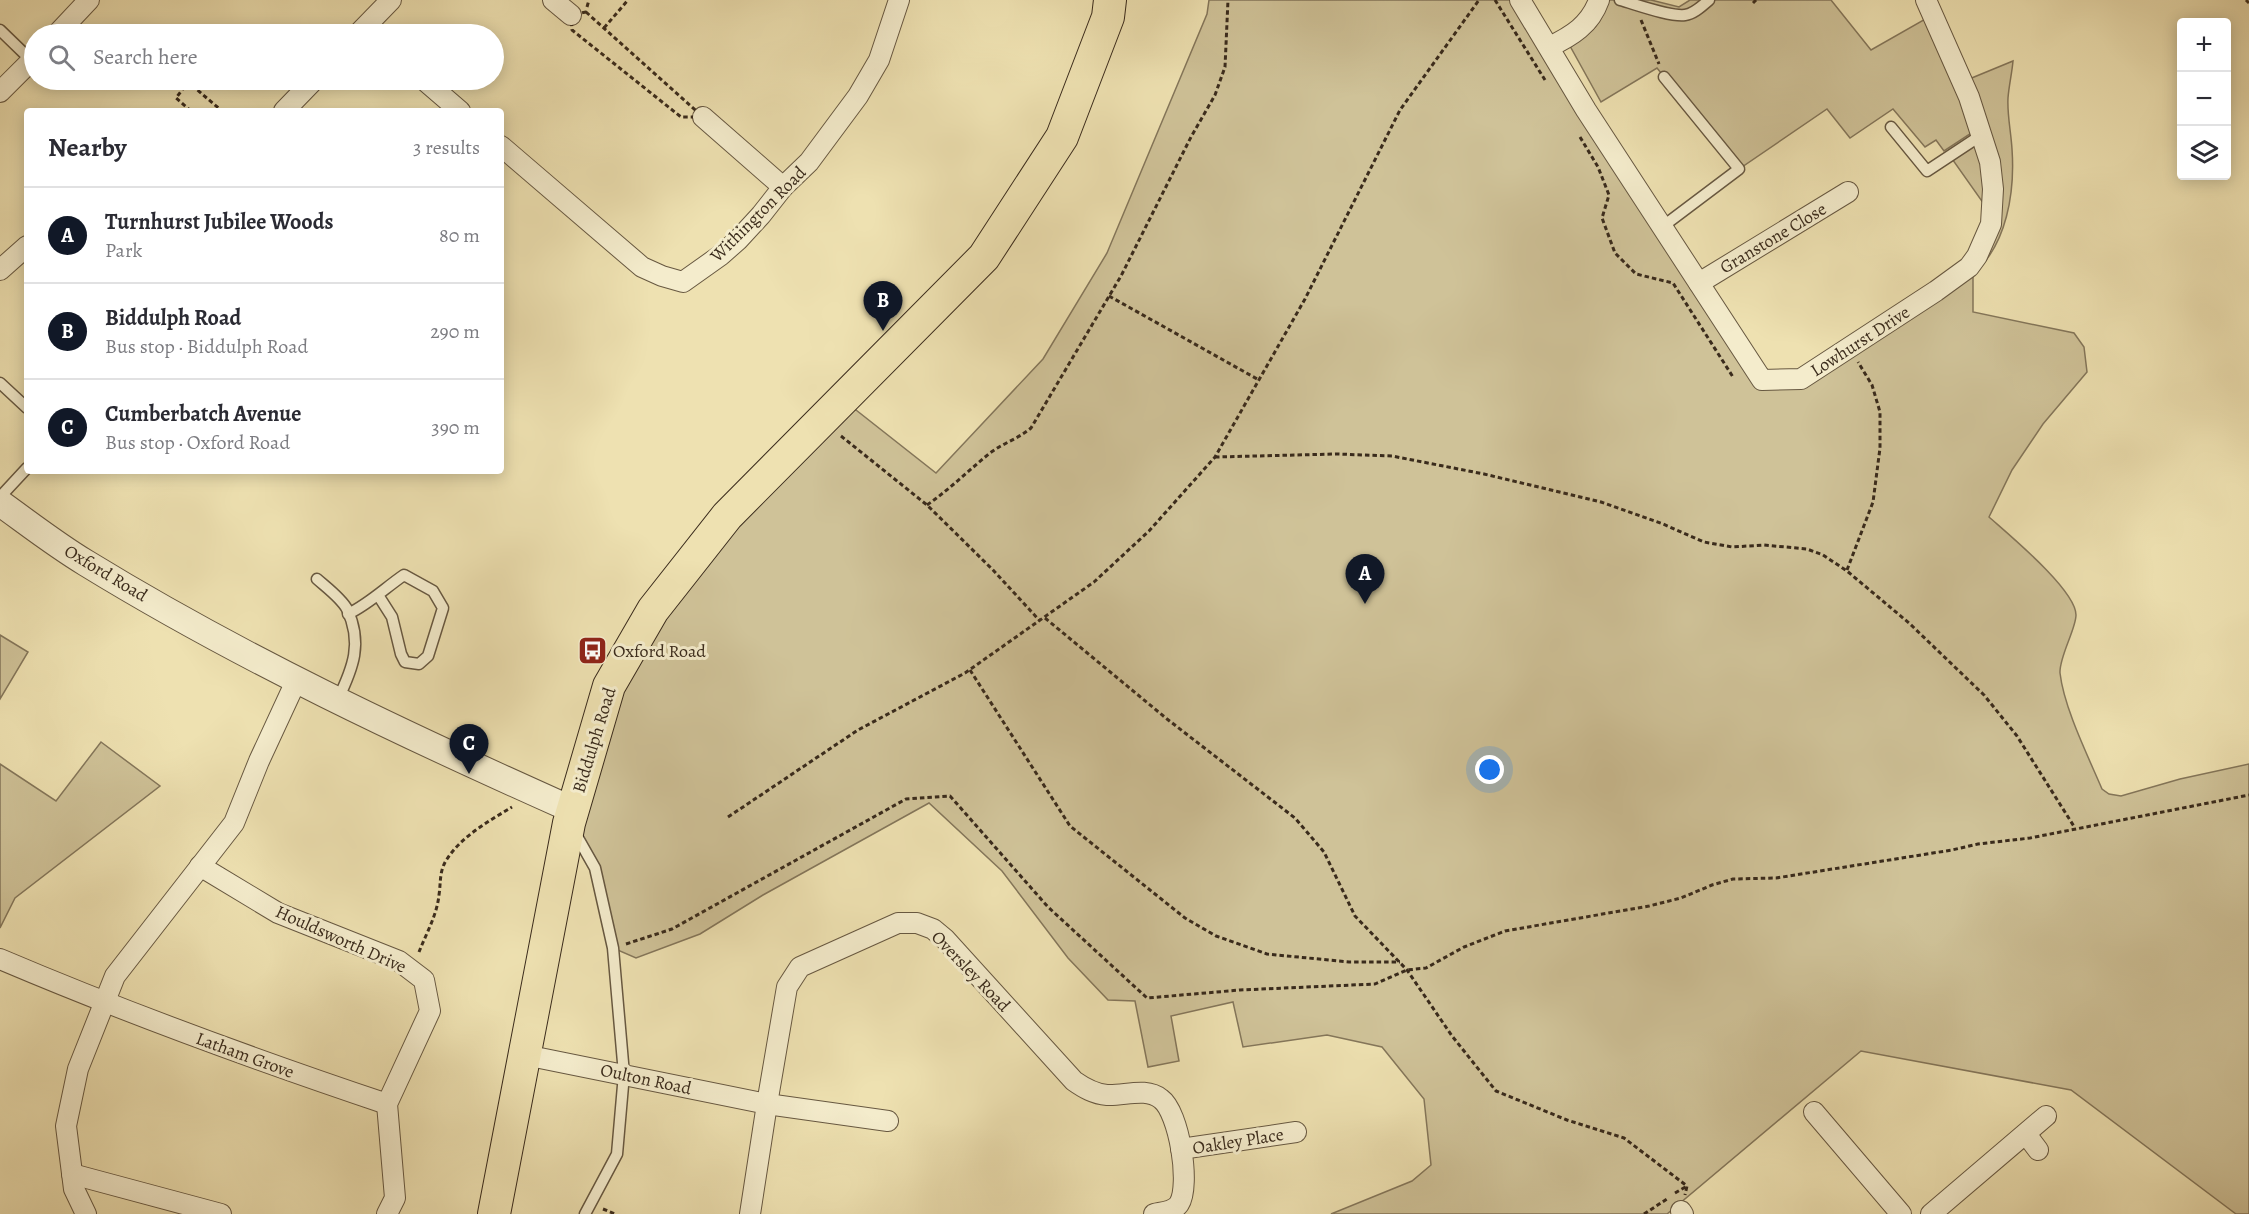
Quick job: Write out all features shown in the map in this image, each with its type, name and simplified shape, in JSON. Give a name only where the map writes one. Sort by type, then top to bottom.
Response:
[{"type":"main road","name":"Biddulph Road","points":[[494,1214],[571,816],[609,686],[653,610],[727,516],[984,257],[1062,137],[1108,17],[1110,0]]},
{"type":"street","points":[[66,24],[88,0]]},
{"type":"street","points":[[371,24],[392,0]]},
{"type":"street","points":[[553,0],[571,15]]},
{"type":"street","name":"Lowhurst Drive","points":[[1520,0],[1586,110],[1762,380],[1801,379],[1936,291],[1969,267],[1977,256],[1991,224],[1993,189],[1990,162],[1969,96],[1926,0]]},
{"type":"street","points":[[1548,47],[1564,40],[1581,27],[1594,14],[1599,0]]},
{"type":"street","name":"Withington Road","points":[[504,149],[642,267],[683,282],[722,255],[738,240],[783,187],[809,162],[858,96],[879,60],[891,2]]},
{"type":"street","points":[[0,92],[24,68]]},
{"type":"street","points":[[287,108],[304,90]]},
{"type":"street","points":[[436,90],[457,108]]},
{"type":"street","points":[[703,117],[783,187]]},
{"type":"street","name":"Granstone Close","points":[[1699,283],[1848,192]]},
{"type":"street","points":[[0,270],[24,249]]},
{"type":"street","name":"Oxford Road","points":[[0,503],[84,562],[224,642],[431,746],[534,793],[571,816]]},
{"type":"street","points":[[86,1214],[74,1189],[66,1126],[78,1069],[104,1003],[115,976],[234,823],[259,761],[297,679]]},
{"type":"street","name":"Houldsworth Drive","points":[[200,866],[278,913],[399,962],[424,980],[430,1011],[387,1104],[395,1198],[387,1214]]},
{"type":"street","name":"Oversley Road","points":[[750,1214],[766,1104],[788,987],[800,967],[898,923],[917,923],[933,929],[945,939],[1074,1081],[1089,1090],[1107,1095],[1141,1092],[1151,1093],[1162,1099],[1170,1110],[1181,1149],[1184,1185],[1178,1206],[1171,1211],[1154,1214]]},
{"type":"street","name":"Latham Grove","points":[[0,959],[104,1003],[255,1060],[387,1104]]},
{"type":"street","name":"Oulton Road","points":[[525,1054],[766,1104],[888,1121]]},
{"type":"street","points":[[1814,1112],[1900,1214]]},
{"type":"street","points":[[1931,1214],[2046,1116]]},
{"type":"street","name":"Oakley Place","points":[[1181,1149],[1296,1132]]},
{"type":"street","points":[[2026,1134],[2038,1149]]},
{"type":"street","points":[[72,1174],[221,1214]]},
{"type":"lane","points":[[1620,0],[1686,16],[1709,0]]},
{"type":"lane","points":[[0,30],[24,51]]},
{"type":"lane","points":[[1662,227],[1739,169],[1664,77]]},
{"type":"lane","points":[[1891,128],[1927,171],[1980,136]]},
{"type":"lane","points":[[0,383],[24,405]]},
{"type":"lane","points":[[0,497],[24,471]]},
{"type":"lane","points":[[348,614],[363,607],[378,595],[404,575],[433,591],[443,608],[428,656],[419,664],[405,662],[392,617],[378,595]]},
{"type":"lane","points":[[317,579],[346,607],[354,633],[353,667],[338,699]]},
{"type":"lane","points":[[571,816],[595,868],[613,948],[624,1074],[617,1154],[585,1214]]},
{"type":"path","points":[[604,29],[628,0]]},
{"type":"path","points":[[927,505],[951,489],[992,452],[1018,439],[1031,428],[1109,296],[1215,95],[1225,67],[1228,0]]},
{"type":"path","points":[[728,817],[858,730],[922,698],[970,670],[1094,582],[1149,531],[1215,457],[1305,299],[1400,110],[1479,0]]},
{"type":"path","points":[[1495,0],[1550,88]]},
{"type":"path","points":[[2246,0],[2249,3]]},
{"type":"path","points":[[1635,4],[1664,77]]},
{"type":"path","points":[[586,12],[703,117],[681,117],[573,30],[571,15],[586,12]]},
{"type":"path","points":[[182,90],[176,98],[188,108]]},
{"type":"path","points":[[197,90],[218,108]]},
{"type":"path","points":[[1580,137],[1598,167],[1609,195],[1602,218],[1615,253],[1636,274],[1672,283],[1733,377]]},
{"type":"path","points":[[1109,296],[1259,380]]},
{"type":"path","points":[[1847,571],[1873,502],[1880,448],[1880,412],[1872,385],[1849,348]]},
{"type":"path","points":[[821,420],[927,505],[993,570],[1040,621]]},
{"type":"path","points":[[1215,457],[1336,454],[1392,456],[1484,474],[1601,502],[1663,524],[1704,542],[1732,547],[1764,545],[1807,549],[1823,555],[1847,571],[1909,623],[1984,695],[2017,735],[2075,829]]},
{"type":"path","points":[[1045,618],[1167,720],[1295,818],[1324,852],[1355,916],[1407,970],[1452,1036],[1496,1091],[1567,1120],[1624,1138],[1687,1186],[1682,1213]]},
{"type":"path","points":[[970,670],[1070,826],[1185,918],[1216,936],[1267,954],[1349,962],[1400,962]]},
{"type":"path","points":[[411,970],[434,916],[439,895],[439,878],[446,860],[459,845],[484,824],[534,793]]},
{"type":"path","points":[[613,948],[672,929],[906,798],[950,796],[1048,907],[1147,998],[1240,990],[1375,984],[1407,970],[1426,968],[1464,947],[1505,931],[1649,906],[1681,898],[1733,879],[1776,878],[2075,829],[2249,795]]},
{"type":"shaded area","points":[[1209,0],[1520,0],[1763,380],[1801,379],[1969,267],[1991,224],[1984,204],[1950,156],[1980,135],[1962,82],[2013,61],[2008,93],[2013,166],[2010,200],[2001,233],[1994,248],[1973,274],[1973,312],[2074,333],[2084,347],[2087,372],[2043,424],[2012,470],[1989,517],[2040,563],[2073,604],[2075,621],[2060,666],[2062,687],[2071,716],[2102,789],[2109,794],[2121,796],[2180,779],[2249,764],[2249,1214],[2236,1214],[2071,1090],[1861,1051],[1667,1214],[1331,1214],[1412,1181],[1431,1165],[1424,1099],[1382,1047],[1327,1035],[1243,1047],[1233,1002],[1171,1016],[1179,1061],[1148,1067],[1135,1001],[1108,1000],[1068,958],[1002,871],[929,803],[763,895],[700,934],[636,958],[613,948],[595,868],[561,818],[609,686],[842,399],[936,473],[1043,359],[1107,253],[1207,14]]},
{"type":"shaded area","points":[[1609,0],[1651,0],[1679,7],[1690,0],[1831,0],[1871,50],[1927,18],[1973,132],[1944,151],[1936,140],[1925,147],[1893,109],[1850,138],[1827,109],[1739,169],[1657,68],[1601,102],[1570,46],[1595,28]]},
{"type":"shaded area","points":[[0,635],[28,652],[0,699]]},
{"type":"shaded area","points":[[101,742],[160,786],[15,898],[0,928],[0,764],[56,801]]},
{"type":"place","name":"Biddulph Road","points":[[883,331]]},
{"type":"place","name":"Turnhurst Jubilee Woods","points":[[1365,604]]},
{"type":"place","name":"Oxford Road","points":[[592,651]]},
{"type":"place","name":"Cumberbatch Avenue","points":[[469,774]]}]
